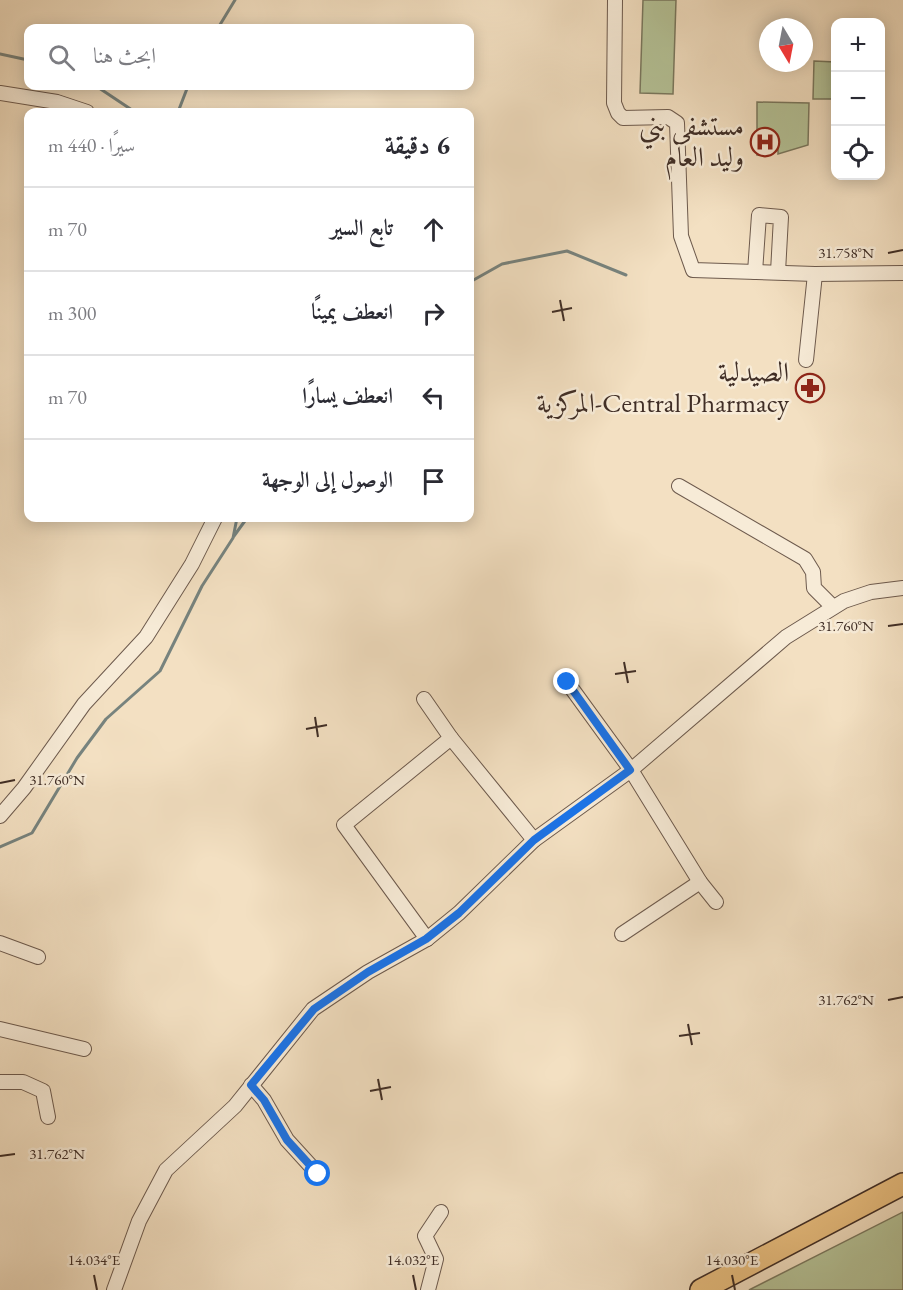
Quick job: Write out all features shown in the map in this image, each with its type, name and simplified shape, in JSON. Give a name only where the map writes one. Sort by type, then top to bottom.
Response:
[{"type":"highway","points":[[701,1290],[903,1184]]},
{"type":"street","points":[[615,0],[614,103],[623,118],[668,117],[677,123],[681,236],[693,270],[815,274],[903,273]]},
{"type":"street","points":[[0,93],[57,102],[75,108]]},
{"type":"street","points":[[755,272],[759,215],[781,217],[778,272]]},
{"type":"street","points":[[806,360],[815,274]]},
{"type":"street","points":[[679,486],[805,559],[813,572],[814,588],[833,607]]},
{"type":"street","points":[[0,816],[24,788],[84,704],[146,637],[192,564],[213,522]]},
{"type":"street","points":[[114,1290],[139,1221],[166,1170],[235,1106],[314,1009],[368,972],[426,939],[459,913],[534,840],[630,770],[786,637],[833,607],[871,592],[903,588]]},
{"type":"street","points":[[567,682],[630,770],[699,882],[716,902]]},
{"type":"street","points":[[424,699],[451,738],[534,840]]},
{"type":"street","points":[[426,939],[344,825],[451,738]]},
{"type":"street","points":[[622,934],[699,882]]},
{"type":"street","points":[[0,943],[38,957]]},
{"type":"street","points":[[0,1029],[84,1049]]},
{"type":"street","points":[[0,1082],[23,1082],[43,1091],[48,1117]]},
{"type":"street","points":[[251,1085],[264,1100],[287,1140],[318,1174]]},
{"type":"street","points":[[428,1290],[436,1259],[425,1236],[441,1212]]},
{"type":"green space","points":[[643,0],[676,0],[673,94],[640,93]]},
{"type":"green space","points":[[814,61],[831,62],[831,99],[813,99]]},
{"type":"green space","points":[[757,102],[809,103],[808,145],[778,154],[778,147],[763,147],[763,155],[757,155]]},
{"type":"green space","points":[[903,1212],[903,1290],[749,1290]]},
{"type":"waterway","points":[[220,24],[235,0]]},
{"type":"waterway","points":[[0,54],[24,59]]},
{"type":"waterway","points":[[102,90],[129,108]]},
{"type":"waterway","points":[[180,108],[186,90]]},
{"type":"waterway","points":[[474,280],[502,264],[567,251],[626,275]]},
{"type":"waterway","points":[[0,847],[32,833],[77,758],[106,719],[160,671],[202,586],[233,538],[236,522]]},
{"type":"waterway","points":[[234,536],[244,522]]},
{"type":"place","name":"مستشفى بني وليد العام","points":[[765,142]]},
{"type":"place","name":"الصيدلية المركزية-Central Pharmacy","points":[[810,388]]},
{"type":"route","points":[[318,1174],[287,1140],[264,1100],[251,1085],[314,1009],[368,972],[426,939],[459,913],[534,840],[630,770],[567,682]]}]
